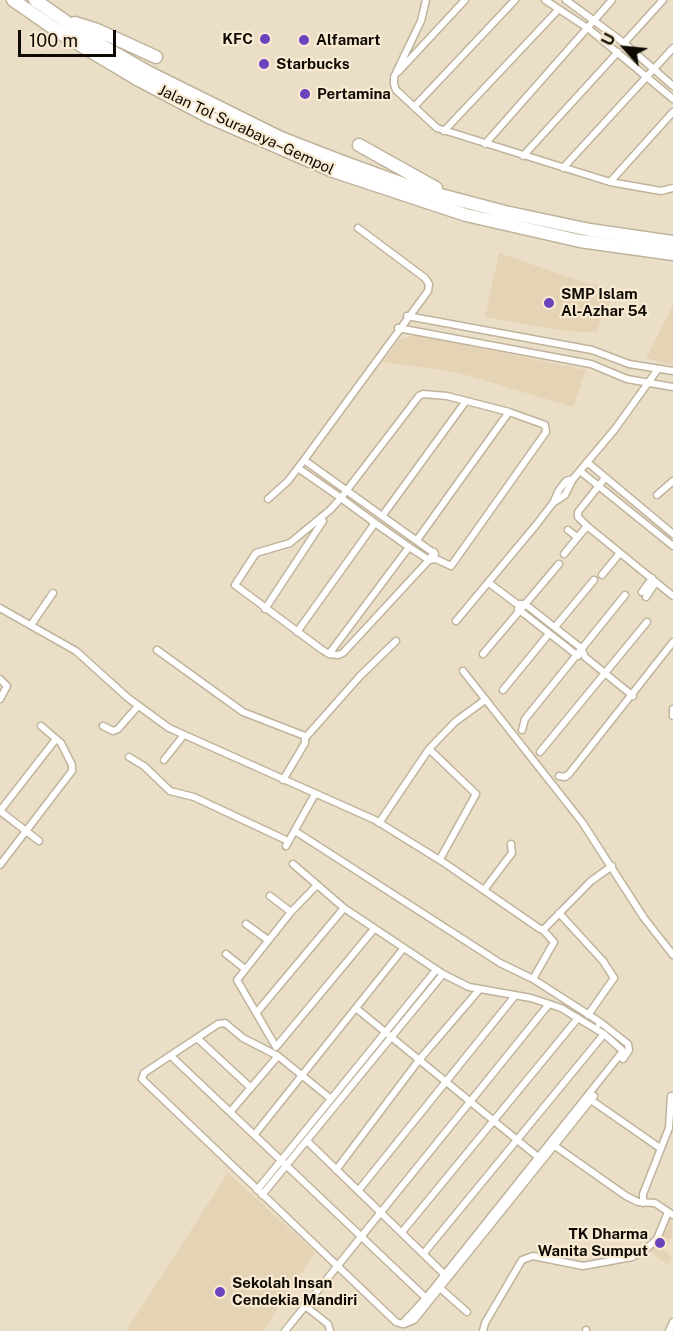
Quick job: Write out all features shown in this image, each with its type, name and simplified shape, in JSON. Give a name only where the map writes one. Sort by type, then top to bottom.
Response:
[{"type":"highway","name":"Jalan Tol Surabaya–Gempol","points":[[13,0],[66,36],[139,80],[209,117],[333,171],[477,217],[580,241],[673,254]]},
{"type":"highway","name":"Jalan Tol Surabaya–Gempol","points":[[35,0],[92,40],[146,71],[281,138],[414,188],[549,222],[673,242]]},
{"type":"highway","points":[[68,21],[97,30],[156,57]]},
{"type":"highway","points":[[359,145],[438,189],[446,196]]},
{"type":"street","points":[[426,0],[421,21],[394,77],[396,90],[444,131],[610,182],[661,191],[673,188]]},
{"type":"street","points":[[394,77],[465,0]]},
{"type":"street","points":[[414,107],[515,0]]},
{"type":"street","points":[[544,0],[589,29],[673,99]]},
{"type":"street","points":[[566,0],[624,43],[673,86]]},
{"type":"street","points":[[484,144],[589,29],[594,19],[612,0]]},
{"type":"street","points":[[624,43],[663,0]]},
{"type":"street","points":[[444,131],[558,10]]},
{"type":"street","points":[[563,168],[673,48]]},
{"type":"street","points":[[523,156],[618,52]]},
{"type":"street","points":[[610,182],[673,112]]},
{"type":"street","points":[[268,499],[298,468],[398,328],[428,291],[427,280],[358,228]]},
{"type":"street","points":[[407,316],[600,352],[629,364],[673,370]]},
{"type":"street","points":[[398,328],[591,364],[627,379],[673,387]]},
{"type":"street","points":[[558,358],[560,344]]},
{"type":"street","points":[[456,621],[553,503],[560,500],[572,485],[573,479],[650,383],[658,369]]},
{"type":"street","points":[[298,468],[341,498],[409,547],[433,557],[449,566],[454,564],[546,432],[547,426],[509,412],[466,401],[430,394],[419,396],[341,498],[330,510],[290,543],[256,553],[235,587],[329,654],[343,653],[433,557]]},
{"type":"street","points":[[383,515],[466,401]]},
{"type":"street","points":[[417,540],[509,412]]},
{"type":"street","points":[[304,460],[417,540],[433,557]]},
{"type":"street","points":[[587,462],[673,534]]},
{"type":"street","points":[[580,471],[673,546]]},
{"type":"street","points":[[605,478],[578,512],[578,518],[673,596]]},
{"type":"street","points":[[657,495],[673,480]]},
{"type":"street","points":[[265,609],[330,510]]},
{"type":"street","points":[[297,632],[375,523]]},
{"type":"street","points":[[564,554],[587,526]]},
{"type":"street","points":[[395,537],[401,528]]},
{"type":"street","points":[[568,530],[577,537]]},
{"type":"street","points":[[329,654],[409,547]]},
{"type":"street","points":[[602,575],[620,553]]},
{"type":"street","points":[[483,654],[559,564]]},
{"type":"street","points":[[555,627],[594,580]]},
{"type":"street","points":[[644,594],[654,580]]},
{"type":"street","points":[[489,583],[517,604],[525,604],[555,627],[581,648],[585,657],[633,696]]},
{"type":"street","points":[[31,625],[53,593]]},
{"type":"street","points":[[522,730],[525,718],[624,595]]},
{"type":"street","points":[[517,604],[519,612],[574,656],[585,657]]},
{"type":"street","points":[[0,608],[76,651],[138,706],[183,735],[379,823],[440,859],[543,930],[554,942],[533,979]]},
{"type":"street","points":[[540,752],[647,622]]},
{"type":"street","points":[[503,690],[548,635]]},
{"type":"street","points":[[283,780],[306,737],[360,676],[396,641]]},
{"type":"street","points":[[559,776],[565,777],[569,774],[633,696],[673,642]]},
{"type":"street","points":[[157,650],[243,712],[274,722],[306,737]]},
{"type":"street","points":[[464,670],[582,822],[644,918],[673,955]]},
{"type":"street","points":[[0,678],[7,686],[0,699]]},
{"type":"street","points":[[379,823],[429,749],[456,722],[486,700]]},
{"type":"street","points":[[103,726],[111,730],[118,729],[138,706]]},
{"type":"street","points":[[673,710],[673,716]]},
{"type":"street","points":[[0,865],[72,771],[72,765],[56,739],[41,726]]},
{"type":"street","points":[[165,760],[183,735]]},
{"type":"street","points":[[39,841],[0,811],[56,739]]},
{"type":"street","points":[[429,749],[476,794],[440,859]]},
{"type":"street","points":[[129,757],[144,766],[170,791],[194,797],[287,843],[315,794]]},
{"type":"street","points":[[295,831],[500,963],[533,979],[600,1022],[628,1044],[629,1048],[555,1146],[411,1323],[396,1322],[143,1082],[144,1073],[218,1024],[225,1023],[243,1038],[275,1052],[331,1099]]},
{"type":"street","points":[[484,890],[512,852],[511,844]]},
{"type":"street","points":[[292,864],[344,908],[403,950],[443,974],[479,990],[549,1004],[595,1028],[619,1045],[623,1051],[426,1298],[402,1324]]},
{"type":"street","points":[[543,930],[591,881],[612,866]]},
{"type":"street","points":[[275,1052],[257,1012],[238,984],[238,977],[291,912],[317,885]]},
{"type":"street","points":[[270,896],[291,912]]},
{"type":"street","points":[[257,1012],[344,908]]},
{"type":"street","points":[[559,914],[614,976],[588,1015]]},
{"type":"street","points":[[246,924],[268,940]]},
{"type":"street","points":[[231,1111],[275,1052],[374,929]]},
{"type":"street","points":[[255,1134],[403,950]]},
{"type":"street","points":[[226,954],[244,969]]},
{"type":"street","points":[[257,1190],[436,970]]},
{"type":"street","points":[[262,1195],[308,1142],[443,974]]},
{"type":"street","points":[[336,1170],[419,1060],[479,990]]},
{"type":"street","points":[[358,1191],[514,997]]},
{"type":"street","points":[[285,1331],[549,1004]]},
{"type":"street","points":[[357,1009],[538,1157]]},
{"type":"street","points":[[402,1232],[578,1018]]},
{"type":"street","points":[[595,1028],[600,1022]]},
{"type":"street","points":[[424,1253],[604,1034]]},
{"type":"street","points":[[197,1038],[250,1088]]},
{"type":"street","points":[[171,1056],[426,1298]]},
{"type":"street","points":[[346,1080],[353,1086]]},
{"type":"street","points":[[643,1203],[643,1194],[669,1128],[671,1096]]},
{"type":"street","points":[[591,1100],[660,1148]]},
{"type":"street","points":[[308,1142],[444,1274]]},
{"type":"street","points":[[483,1331],[485,1323],[522,1260],[533,1256],[583,1266],[632,1257],[657,1239],[671,1214],[655,1203],[643,1203],[626,1196],[555,1146]]},
{"type":"street","points":[[440,1288],[466,1312]]},
{"type":"street","points":[[304,1305],[328,1324],[330,1331]]},
{"type":"street","points":[[669,1331],[673,1322]]},
{"type":"shaded area","name":"SMP Islam Al-Azhar 54","points":[[499,253],[586,283],[616,290],[596,332],[564,331],[485,317]]},
{"type":"shaded area","points":[[673,305],[673,365],[646,358]]},
{"type":"shaded area","points":[[414,335],[586,370],[573,407],[456,372],[383,362],[399,340]]},
{"type":"shaded area","name":"Sekolah Insan Cendekia Mandiri","points":[[228,1173],[315,1252],[263,1331],[126,1331]]},
{"type":"shaded area","name":"TK Dharma Wanita Sumput","points":[[671,1214],[673,1235],[664,1250],[672,1257],[668,1265],[646,1248],[667,1229]]},
{"type":"place","name":"KFC","points":[[265,39]]},
{"type":"place","name":"Alfamart","points":[[304,40]]},
{"type":"place","name":"Starbucks","points":[[264,64]]},
{"type":"place","name":"Pertamina","points":[[305,94]]},
{"type":"place","name":"SMP Islam Al-Azhar 54","points":[[549,303]]},
{"type":"place","name":"TK Dharma Wanita Sumput","points":[[660,1243]]},
{"type":"place","name":"Sekolah Insan Cendekia Mandiri","points":[[220,1292]]}]
